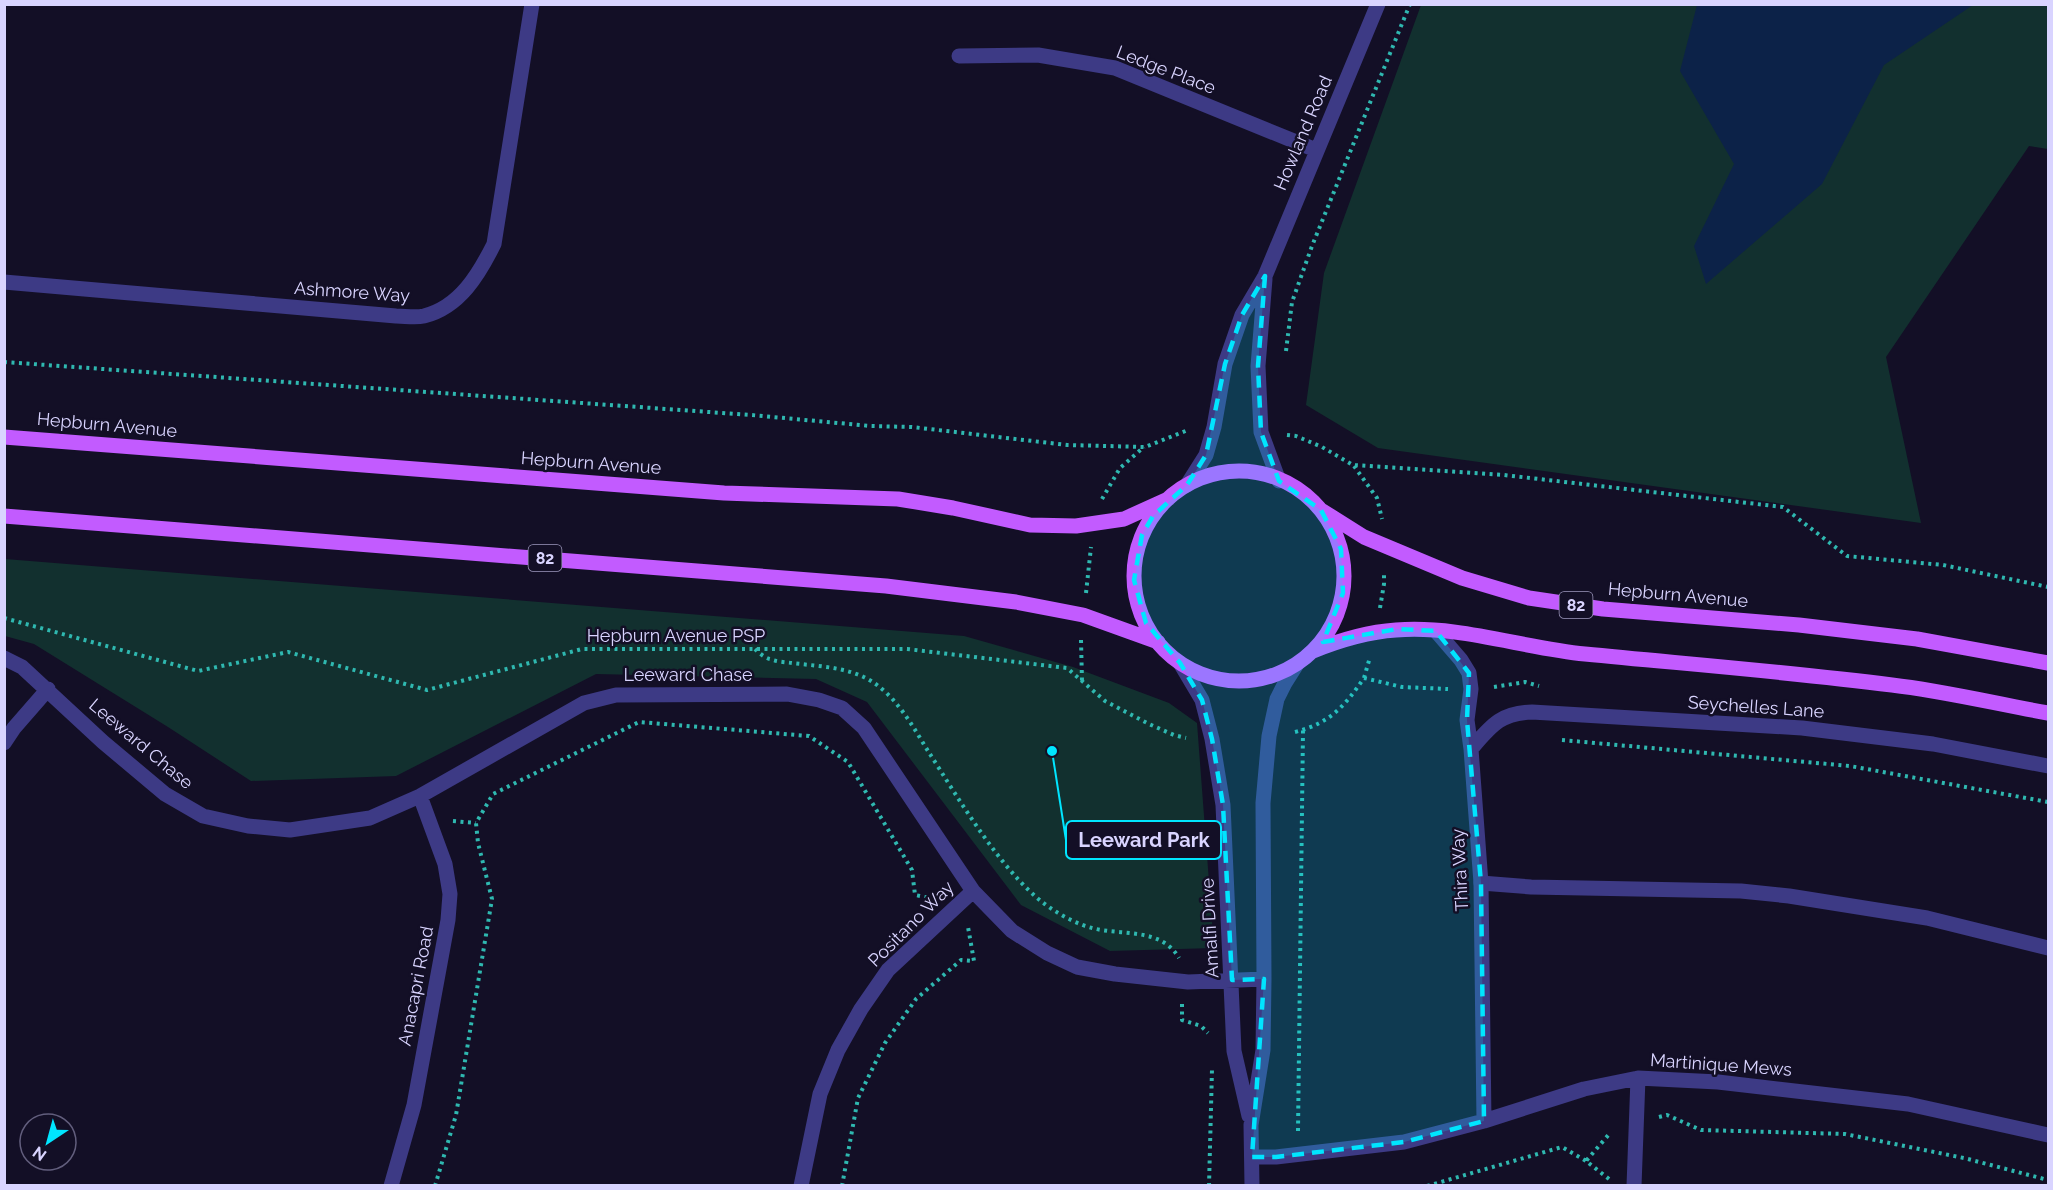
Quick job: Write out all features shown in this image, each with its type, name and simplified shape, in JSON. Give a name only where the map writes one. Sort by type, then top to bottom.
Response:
[{"type":"main road","name":"Hepburn Avenue","points":[[4,437],[724,493],[898,499],[1030,525],[1076,526],[1124,519],[1168,499]]},
{"type":"main road","name":"82","points":[[1233,471],[1256,472],[1292,485],[1321,510],[1333,529],[1341,549],[1345,571],[1338,614],[1327,634],[1313,651],[1297,664],[1278,674],[1257,680],[1236,681],[1207,676],[1180,663],[1158,642],[1146,623],[1138,602],[1134,580],[1136,557],[1142,535],[1153,516],[1168,499],[1187,485],[1209,475],[1233,471]]},
{"type":"main road","name":"Hepburn Avenue","points":[[1321,510],[1364,537],[1462,578],[1529,598],[1603,609],[1799,625],[1917,639],[2046,662]]},
{"type":"main road","name":"82","points":[[4,516],[886,586],[1016,602],[1083,615],[1158,642]]},
{"type":"main road","name":"82","points":[[1313,651],[1346,638],[1397,629],[1436,631],[1469,634],[1554,651],[1894,685],[2049,713]]},
{"type":"street","name":"Ashmore Way","points":[[4,282],[396,316],[423,317],[447,307],[467,288],[483,266],[494,244],[532,4]]},
{"type":"street","name":"Howland Road","points":[[1187,485],[1206,455],[1214,427],[1224,364],[1242,315],[1265,276],[1378,4]]},
{"type":"street","name":"Ledge Place","points":[[959,56],[1038,55],[1115,68],[1317,150]]},
{"type":"street","name":"Howland Road","points":[[1265,276],[1258,366],[1261,432],[1279,481]]},
{"type":"street","name":"Thira Way","points":[[1436,631],[1469,673],[1471,689],[1467,720],[1481,883],[1484,1121]]},
{"type":"street","name":"Leeward Chase","points":[[4,658],[22,667],[103,742],[165,794],[203,816],[248,826],[290,830],[370,818],[420,796],[595,700],[616,695],[787,694],[819,700],[842,708],[864,728],[973,891],[1012,931],[1047,953],[1077,967],[1115,974],[1182,981],[1264,979]]},
{"type":"street","name":"Amalfi Drive","points":[[1180,663],[1202,700],[1212,740],[1223,805],[1234,1051],[1251,1125]]},
{"type":"street","name":"Amalfi Drive","points":[[1252,1185],[1251,1125],[1263,1050],[1263,803],[1269,736],[1277,699],[1284,683],[1297,664]]},
{"type":"street","points":[[4,743],[48,689]]},
{"type":"street","name":"Seychelles Lane","points":[[1471,749],[1493,724],[1506,716],[1519,712],[1532,712],[1802,728],[1933,744],[2049,766]]},
{"type":"street","name":"Anacapri Road","points":[[391,1185],[414,1104],[448,920],[450,894],[445,864],[420,796]]},
{"type":"street","points":[[1481,883],[1531,887],[1741,891],[1788,896],[1927,918],[2049,948]]},
{"type":"street","name":"Positano Way","points":[[801,1185],[820,1094],[838,1050],[861,1009],[888,970],[973,891]]},
{"type":"street","points":[[1634,1185],[1638,1078]]},
{"type":"street","name":"Martinique Mews","points":[[1252,1157],[1298,1155],[1404,1142],[1484,1121],[1584,1089],[1638,1078],[1718,1082],[1908,1104],[2049,1135]]},
{"type":"path","points":[[1285,361],[1292,302],[1300,279],[1410,4]]},
{"type":"path","points":[[4,362],[871,426],[912,427],[1067,445],[1145,447]]},
{"type":"path","points":[[1285,425],[1286,435]]},
{"type":"path","points":[[1082,681],[1081,631],[1089,556],[1101,502],[1108,486],[1120,468],[1145,447],[1198,426]]},
{"type":"path","points":[[1280,434],[1296,436],[1322,447],[1353,465],[1504,475],[1783,507],[1847,556],[1943,565],[2049,587]]},
{"type":"path","name":"Hepburn Avenue PSP","points":[[4,618],[198,671],[288,652],[427,690],[582,649],[907,649],[1067,668],[1105,701],[1166,732],[1192,739]]},
{"type":"path","points":[[754,649],[769,659],[854,672],[884,690],[902,710],[976,824],[1023,885],[1056,912],[1093,928],[1161,940],[1174,949],[1183,965],[1182,1020],[1201,1026],[1212,1038]]},
{"type":"path","points":[[1298,1155],[1303,730],[1332,717],[1347,702],[1364,678],[1402,687],[1459,690]]},
{"type":"path","points":[[435,1185],[456,1115],[492,900],[478,843],[476,823],[493,794],[639,722],[809,736],[848,762],[912,870],[915,895],[942,900],[968,926],[974,961],[961,960],[916,999],[885,1043],[858,1098],[842,1185]]},
{"type":"path","points":[[1556,740],[1850,766],[2049,802]]},
{"type":"path","points":[[1209,1185],[1212,1060]]},
{"type":"path","points":[[1586,1161],[1620,1122],[1666,1116],[1701,1130],[1845,1134],[1964,1158],[2049,1180]]},
{"type":"path","points":[[1427,1185],[1562,1147],[1586,1161],[1617,1185]]},
{"type":"highlighted area","points":[[1265,276],[1258,366],[1261,432],[1279,481],[1321,510],[1341,549],[1343,593],[1323,642],[1397,629],[1436,631],[1469,673],[1467,720],[1481,883],[1484,1121],[1404,1142],[1276,1157],[1252,1157],[1264,979],[1232,980],[1223,805],[1212,739],[1202,700],[1180,663],[1146,623],[1134,580],[1142,535],[1153,516],[1187,485],[1206,455],[1225,364],[1242,315]]},
{"type":"green space","points":[[1421,5],[2048,5],[2048,149],[2029,146],[1886,357],[1921,523],[1378,448],[1306,405],[1324,273]]},
{"type":"green space","points":[[5,559],[964,636],[1073,667],[1169,703],[1197,723],[1214,948],[1110,951],[1021,905],[867,702],[816,679],[596,674],[396,776],[251,781],[34,644],[5,636]]},
{"type":"water","points":[[1697,5],[1973,5],[1884,65],[1822,184],[1706,284],[1694,246],[1734,164],[1680,71]]},
{"type":"place","name":"Leeward Park","points":[[1052,751]]}]
